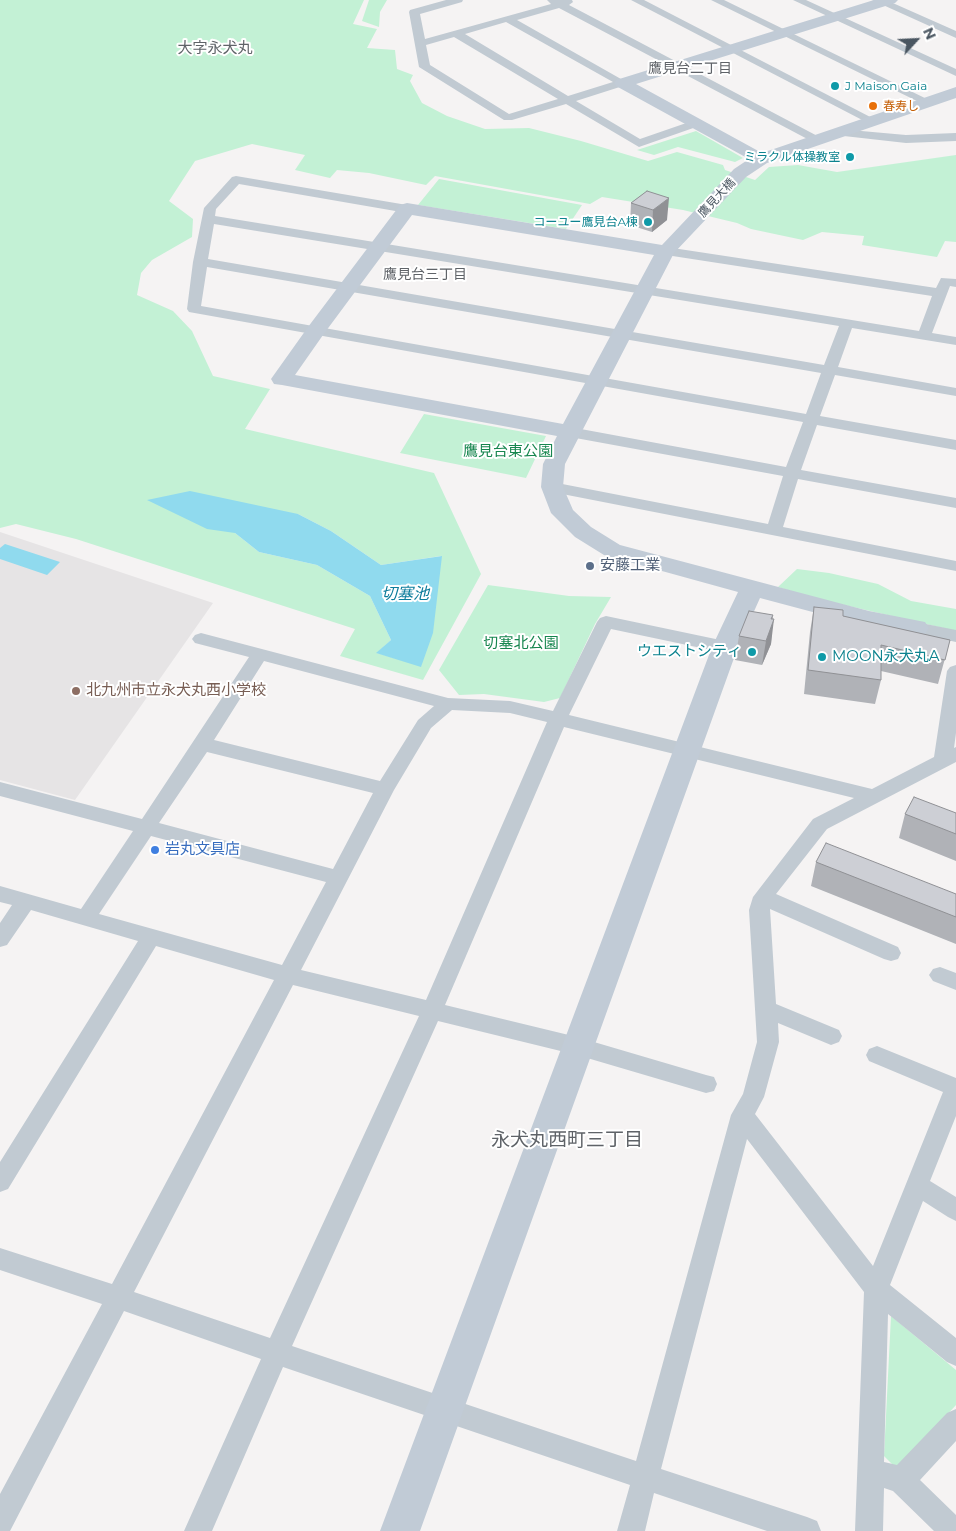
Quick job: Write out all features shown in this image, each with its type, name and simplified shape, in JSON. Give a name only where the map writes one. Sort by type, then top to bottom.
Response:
[{"type":"street","points":[[458,0],[414,12],[425,67],[508,118],[883,1],[956,35]]},
{"type":"street","points":[[421,43],[508,19],[556,2],[576,0]]},
{"type":"street","points":[[636,0],[872,121]]},
{"type":"street","points":[[716,0],[927,102]]},
{"type":"street","points":[[798,0],[956,73]]},
{"type":"street","points":[[556,2],[819,140]]},
{"type":"street","points":[[508,19],[761,160]]},
{"type":"street","points":[[455,34],[639,143],[695,124]]},
{"type":"street","name":"鷹見大橋","points":[[552,487],[554,464],[620,335],[666,251],[740,174],[761,160],[956,92]]},
{"type":"street","points":[[840,133],[906,139],[939,140],[956,138]]},
{"type":"street","points":[[940,293],[666,251],[236,180],[210,208],[194,309],[956,446]]},
{"type":"street","points":[[407,209],[315,331],[282,379],[956,502]]},
{"type":"street","points":[[208,219],[846,325],[956,341]]},
{"type":"street","points":[[200,262],[956,392]]},
{"type":"street","points":[[924,336],[946,281],[956,283]]},
{"type":"street","points":[[774,531],[792,472],[846,325]]},
{"type":"street","points":[[552,487],[956,566]]},
{"type":"street","points":[[552,487],[563,513],[583,532],[612,550],[869,619],[956,636]]},
{"type":"street","points":[[400,1531],[725,647],[752,588]]},
{"type":"street","points":[[198,1531],[277,1351],[432,1010],[558,719],[606,622],[725,647]]},
{"type":"street","points":[[201,639],[448,704],[510,707],[872,796]]},
{"type":"street","points":[[86,917],[260,654]]},
{"type":"street","points":[[631,1531],[742,1115],[753,1097],[768,1042],[759,910],[762,896],[820,824],[950,756],[956,671]]},
{"type":"street","points":[[0,1522],[287,974],[340,878],[385,789],[424,724],[448,704]]},
{"type":"street","points":[[202,744],[385,789]]},
{"type":"street","points":[[0,789],[340,878]]},
{"type":"street","points":[[0,894],[287,974],[577,1046],[706,1084]]},
{"type":"street","points":[[762,896],[891,953]]},
{"type":"street","points":[[0,939],[26,901]]},
{"type":"street","points":[[0,1182],[151,937]]},
{"type":"street","points":[[766,1009],[831,1036]]},
{"type":"street","points":[[870,1531],[876,1289],[956,1088],[877,1055]]},
{"type":"street","points":[[742,1115],[876,1289],[956,1354]]},
{"type":"street","points":[[917,1185],[956,1210]]},
{"type":"street","points":[[0,1260],[277,1351],[443,1410],[807,1531]]},
{"type":"street","points":[[901,1480],[956,1422]]},
{"type":"street","points":[[870,1471],[901,1480],[953,1531]]},
{"type":"shaded area","name":"北九州市立永犬丸西小学校","points":[[0,532],[213,603],[75,800],[0,780]]},
{"type":"green space","points":[[0,0],[364,0],[353,24],[377,29],[367,48],[395,50],[397,69],[413,75],[410,81],[422,103],[447,116],[485,129],[529,128],[648,161],[677,152],[723,165],[725,170],[755,180],[769,167],[798,165],[837,172],[956,155],[956,242],[945,241],[937,257],[862,245],[864,236],[822,232],[803,240],[751,229],[737,223],[683,210],[602,197],[590,204],[435,176],[426,185],[369,173],[337,170],[330,178],[295,170],[305,155],[252,144],[195,161],[169,201],[193,219],[192,237],[152,260],[141,273],[137,295],[173,311],[192,331],[213,376],[270,389],[245,429],[434,473],[481,574],[423,680],[340,656],[355,629],[76,539],[16,524],[0,528]],"holes":[[[298,514],[331,531],[381,565],[441,556],[421,666],[377,653],[391,640],[370,596],[317,565],[259,552],[235,533]]]},
{"type":"green space","points":[[369,0],[387,0],[380,12],[379,27],[362,21]]},
{"type":"green space","points":[[696,131],[743,158],[735,162],[678,147],[654,155],[637,150]]},
{"type":"green space","points":[[439,179],[582,205],[566,229],[418,205]]},
{"type":"green space","name":"鷹見台東公園","points":[[424,414],[546,436],[526,478],[400,453]]},
{"type":"green space","points":[[797,569],[829,573],[878,584],[911,601],[956,609],[956,631],[810,597],[778,587]]},
{"type":"green space","name":"切塞北公園","points":[[488,585],[569,596],[611,597],[595,624],[560,698],[544,702],[484,694],[459,695],[439,670]]},
{"type":"green space","points":[[891,1316],[956,1370],[956,1405],[897,1469],[884,1456]]},
{"type":"water","name":"切塞池","points":[[190,491],[298,514],[331,531],[381,565],[442,556],[433,633],[421,667],[376,653],[391,640],[370,596],[317,565],[259,552],[235,533],[207,529],[147,500]]},
{"type":"water","points":[[5,544],[60,562],[47,575],[0,559],[0,548]]},
{"type":"building","points":[[647,191],[669,198],[653,210],[631,203]]},
{"type":"building","points":[[814,607],[843,610],[843,616],[950,640],[945,660],[881,645],[881,680],[808,670]]},
{"type":"building","points":[[749,611],[773,615],[771,619],[774,619],[766,641],[739,636]]},
{"type":"building","points":[[914,797],[956,813],[956,834],[905,814]]},
{"type":"building","points":[[826,843],[956,894],[956,917],[816,862]]},
{"type":"place","name":"J Maison Gaia","points":[[835,86]]},
{"type":"place","name":"春寿し","points":[[873,106]]},
{"type":"place","name":"ミラクル体操教室","points":[[850,157]]},
{"type":"place","name":"コーユー鷹見台A棟","points":[[648,222]]},
{"type":"place","name":"安藤工業","points":[[590,566]]},
{"type":"place","name":"ウエストシティ","points":[[752,652]]},
{"type":"place","name":"MOON永犬丸A","points":[[822,657]]},
{"type":"place","name":"北九州市立永犬丸西小学校","points":[[76,691]]},
{"type":"place","name":"岩丸文具店","points":[[155,850]]},
{"type":"district","name":"大字永犬丸","points":[[215,49]]},
{"type":"district","name":"鷹見台二丁目","points":[[690,69]]},
{"type":"district","name":"鷹見台三丁目","points":[[425,275]]},
{"type":"district","name":"永犬丸西町三丁目","points":[[567,1140]]}]
